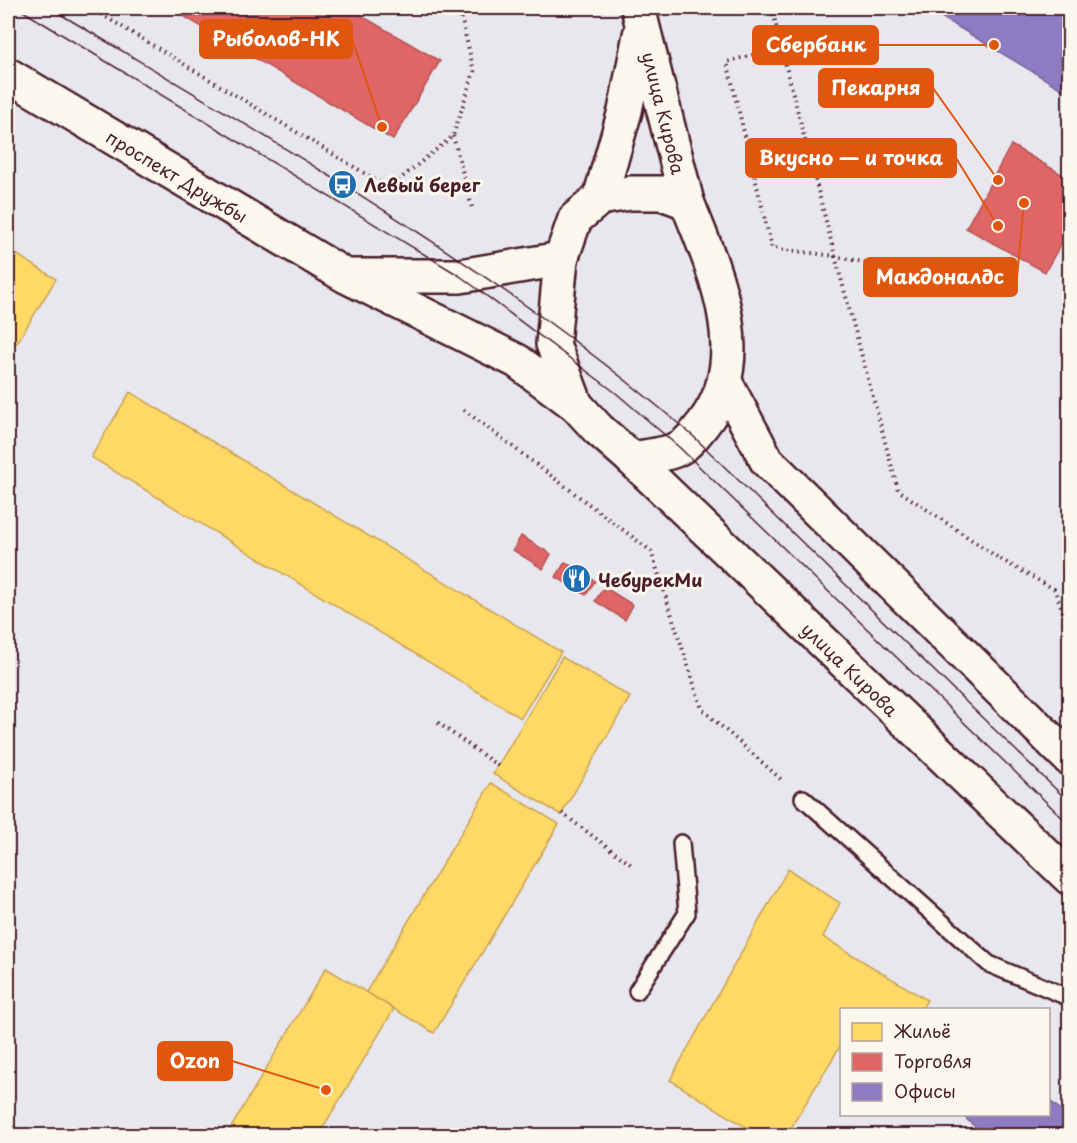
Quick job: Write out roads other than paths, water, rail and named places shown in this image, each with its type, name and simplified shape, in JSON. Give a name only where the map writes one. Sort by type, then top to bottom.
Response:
[{"type":"main road","name":"улица Кирова","points":[[600,198],[625,111],[640,16]]},
{"type":"main road","name":"улица Кирова","points":[[640,16],[687,202],[715,271],[728,333],[725,382]]},
{"type":"main road","name":"проспект Дружбы","points":[[8,75],[346,276],[517,361],[576,405]]},
{"type":"main road","points":[[576,405],[553,344],[561,259],[575,219],[600,198],[630,193],[662,193],[687,202]]},
{"type":"main road","points":[[346,276],[460,276],[561,259]]},
{"type":"main road","points":[[632,459],[680,448],[711,414],[725,382]]},
{"type":"main road","points":[[725,382],[767,461],[1070,759]]},
{"type":"main road","name":"улица Кирова","points":[[576,405],[598,429],[1070,878]]},
{"type":"lane","points":[[803,798],[989,964],[1070,998]]},
{"type":"lane","points":[[638,992],[687,913],[681,843]]},
{"type":"tram line","points":[[18,8],[460,276],[616,393],[680,448],[1070,825]]},
{"type":"tram line","points":[[50,8],[381,208],[541,316],[618,375],[693,436],[1070,803]]},
{"type":"place","name":"Сбербанк","points":[[994,45]]},
{"type":"place","name":"Рыболов-НК","points":[[382,127]]},
{"type":"place","name":"Пекарня","points":[[998,180]]},
{"type":"place","name":"Левый берег","points":[[343,184]]},
{"type":"place","name":"Макдоналдс","points":[[1024,203]]},
{"type":"place","name":"Вкусно — и точка","points":[[998,226]]},
{"type":"place","name":"ЧебурекМи","points":[[577,579]]},
{"type":"place","name":"Ozon","points":[[326,1090]]}]
